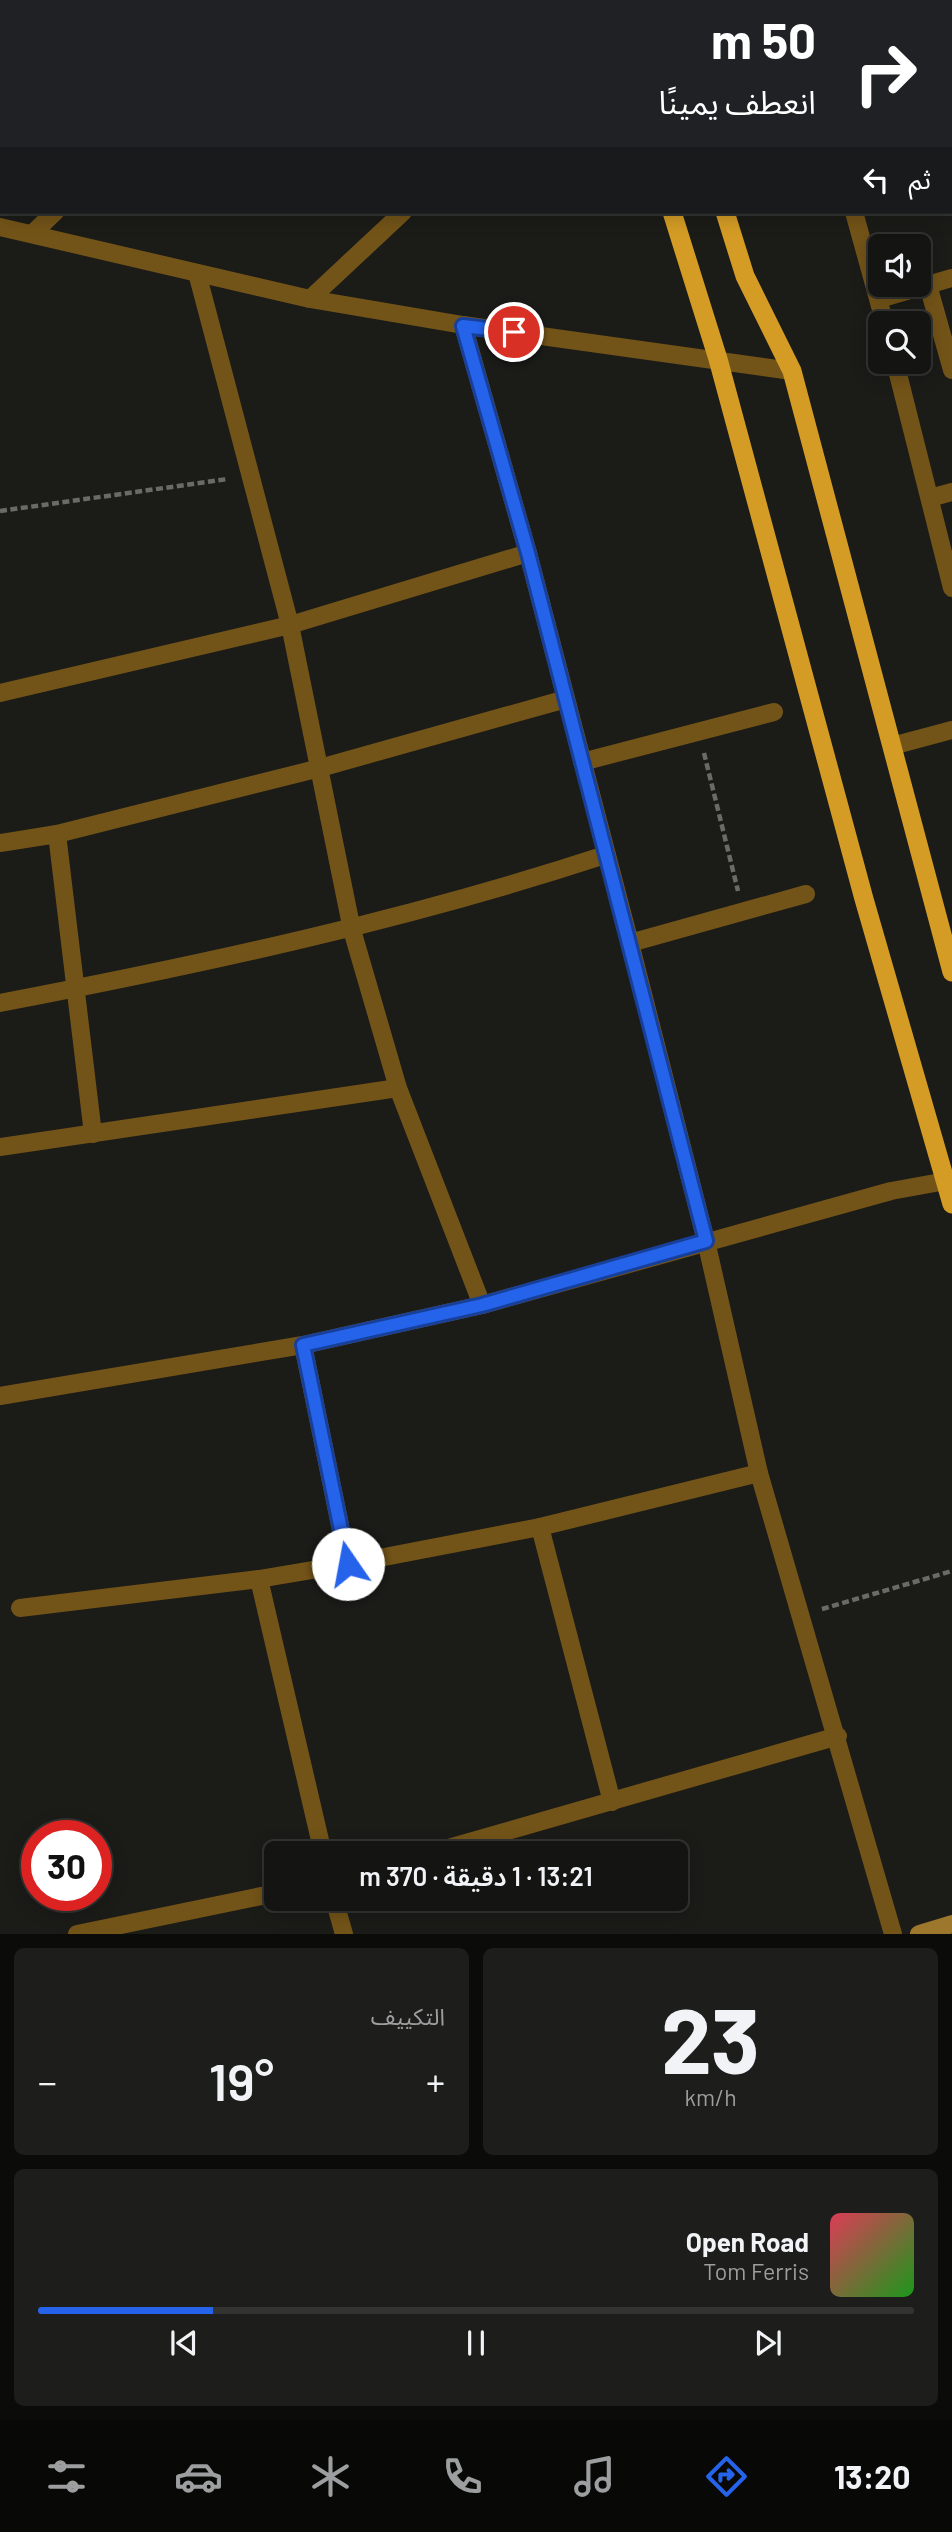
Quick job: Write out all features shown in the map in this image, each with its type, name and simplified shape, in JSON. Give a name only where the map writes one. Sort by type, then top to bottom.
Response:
[{"type":"highway","points":[[673,214],[718,359],[860,886],[952,1204]]},
{"type":"highway","points":[[726,214],[745,276],[792,371],[952,972]]},
{"type":"main road","points":[[919,1934],[952,1924]]},
{"type":"street","points":[[32,234],[53,214]]},
{"type":"street","points":[[310,299],[401,214]]},
{"type":"street","points":[[855,214],[882,311]]},
{"type":"street","points":[[0,227],[310,299],[463,326],[792,371]]},
{"type":"street","points":[[197,273],[290,625],[352,930],[398,1088],[482,1305]]},
{"type":"street","points":[[931,284],[952,278]]},
{"type":"street","points":[[931,296],[952,370]]},
{"type":"street","points":[[879,299],[886,297]]},
{"type":"street","points":[[463,326],[528,553],[630,943],[706,1241],[759,1472],[838,1735],[893,1934]]},
{"type":"street","points":[[898,374],[952,589]]},
{"type":"street","points":[[930,498],[952,492]]},
{"type":"street","points":[[0,693],[290,625],[528,553]]},
{"type":"street","points":[[0,843],[57,834],[320,768],[566,699]]},
{"type":"street","points":[[583,762],[774,712]]},
{"type":"street","points":[[892,746],[952,730]]},
{"type":"street","points":[[57,834],[93,1134]]},
{"type":"street","points":[[0,1003],[352,930],[533,879],[605,855]]},
{"type":"street","points":[[630,943],[806,894]]},
{"type":"street","points":[[0,1147],[398,1088]]},
{"type":"street","points":[[0,1396],[303,1345],[482,1305],[891,1191],[946,1181]]},
{"type":"street","points":[[303,1345],[348,1564]]},
{"type":"street","points":[[20,1608],[259,1579],[348,1564],[540,1527],[759,1472]]},
{"type":"street","points":[[540,1527],[611,1802]]},
{"type":"street","points":[[259,1579],[320,1841]]},
{"type":"street","points":[[473,1841],[838,1735]]},
{"type":"street","points":[[77,1934],[112,1931],[264,1896]]},
{"type":"street","points":[[337,1911],[344,1934]]},
{"type":"path","points":[[0,511],[250,475]]},
{"type":"path","points":[[699,733],[743,912]]},
{"type":"path","points":[[801,1615],[952,1571]]},
{"type":"route","points":[[348,1564],[303,1345],[482,1305],[706,1241],[528,553],[463,326],[514,332]]}]
